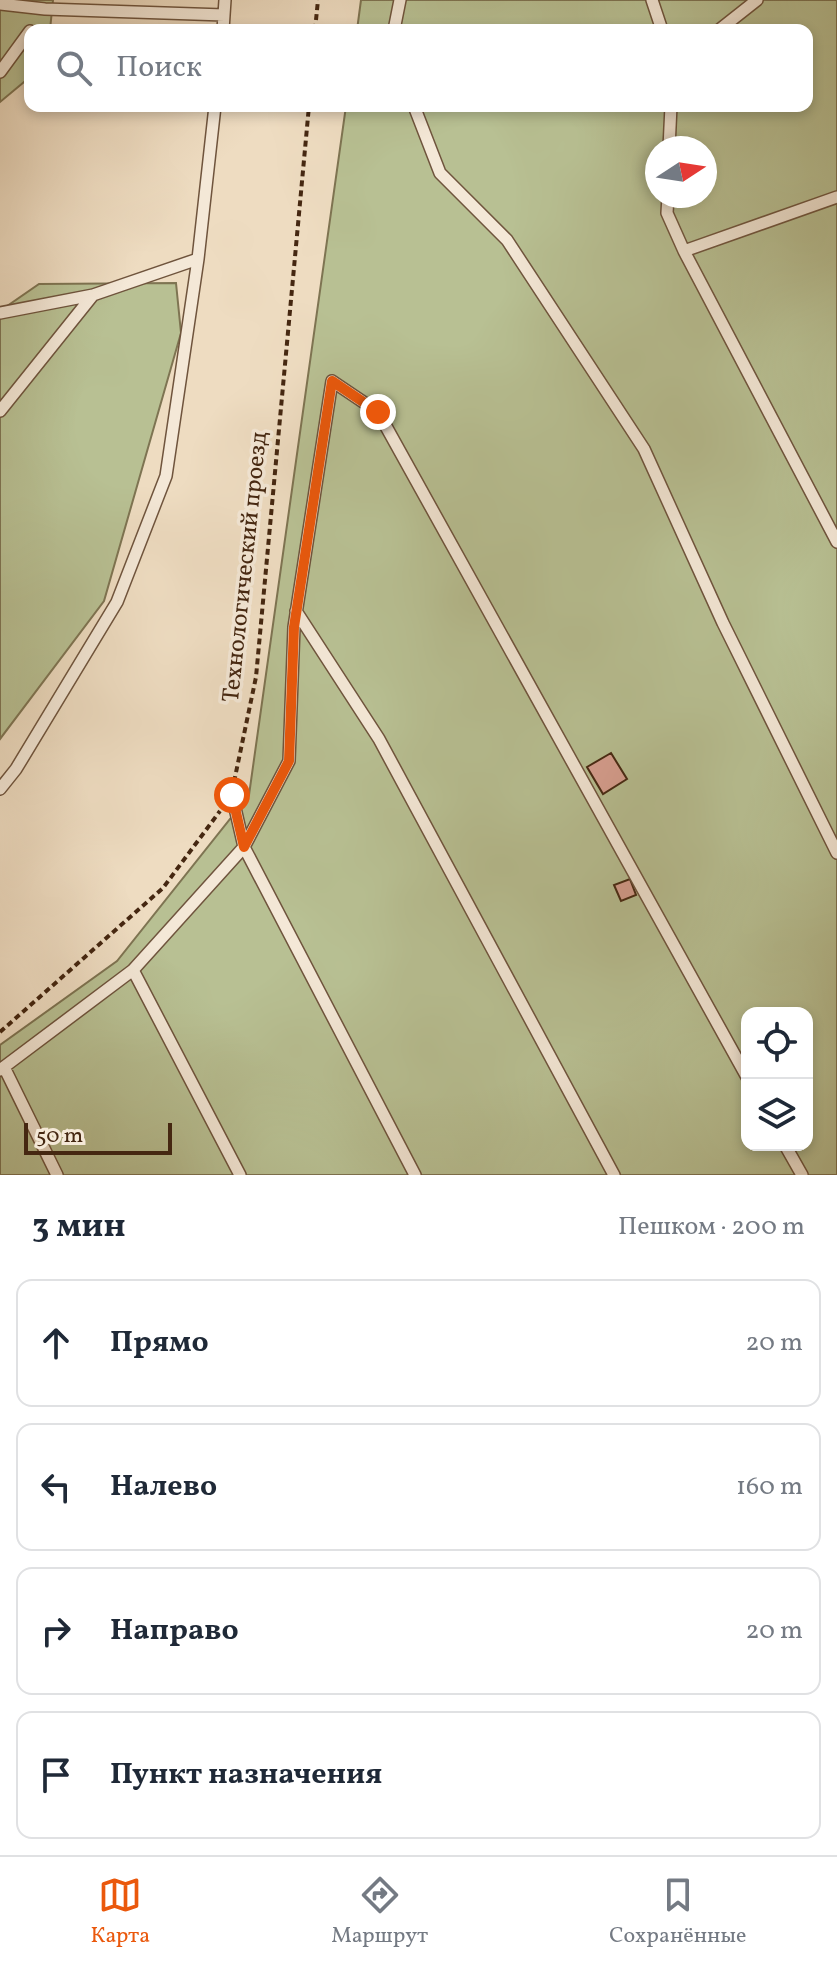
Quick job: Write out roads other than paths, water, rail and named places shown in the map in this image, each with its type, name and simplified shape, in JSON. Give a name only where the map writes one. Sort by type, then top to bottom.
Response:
[{"type":"lane","points":[[223,24],[225,0]]},
{"type":"lane","points":[[395,24],[400,0]]},
{"type":"lane","points":[[652,0],[660,24]]},
{"type":"lane","points":[[727,24],[757,0]]},
{"type":"lane","points":[[0,4],[45,9],[224,15]]},
{"type":"lane","points":[[34,24],[45,9]]},
{"type":"lane","points":[[0,72],[24,38]]},
{"type":"lane","points":[[0,789],[16,769],[117,602],[166,476],[198,259],[214,112]]},
{"type":"lane","points":[[416,112],[440,173],[507,240],[644,449],[723,623],[837,853]]},
{"type":"lane","points":[[670,136],[671,112]]},
{"type":"lane","points":[[684,251],[837,197]]},
{"type":"lane","points":[[667,208],[684,251],[837,542]]},
{"type":"lane","points":[[0,313],[93,295],[198,259]]},
{"type":"lane","points":[[0,411],[93,295]]},
{"type":"lane","points":[[57,1175],[2,1068],[133,970],[244,847],[289,761],[296,611],[332,381],[378,412],[741,1066]]},
{"type":"lane","points":[[296,611],[379,739],[614,1175]]},
{"type":"lane","points":[[232,795],[244,847],[415,1175]]},
{"type":"lane","points":[[133,970],[240,1175]]},
{"type":"lane","points":[[788,1151],[802,1175]]}]
